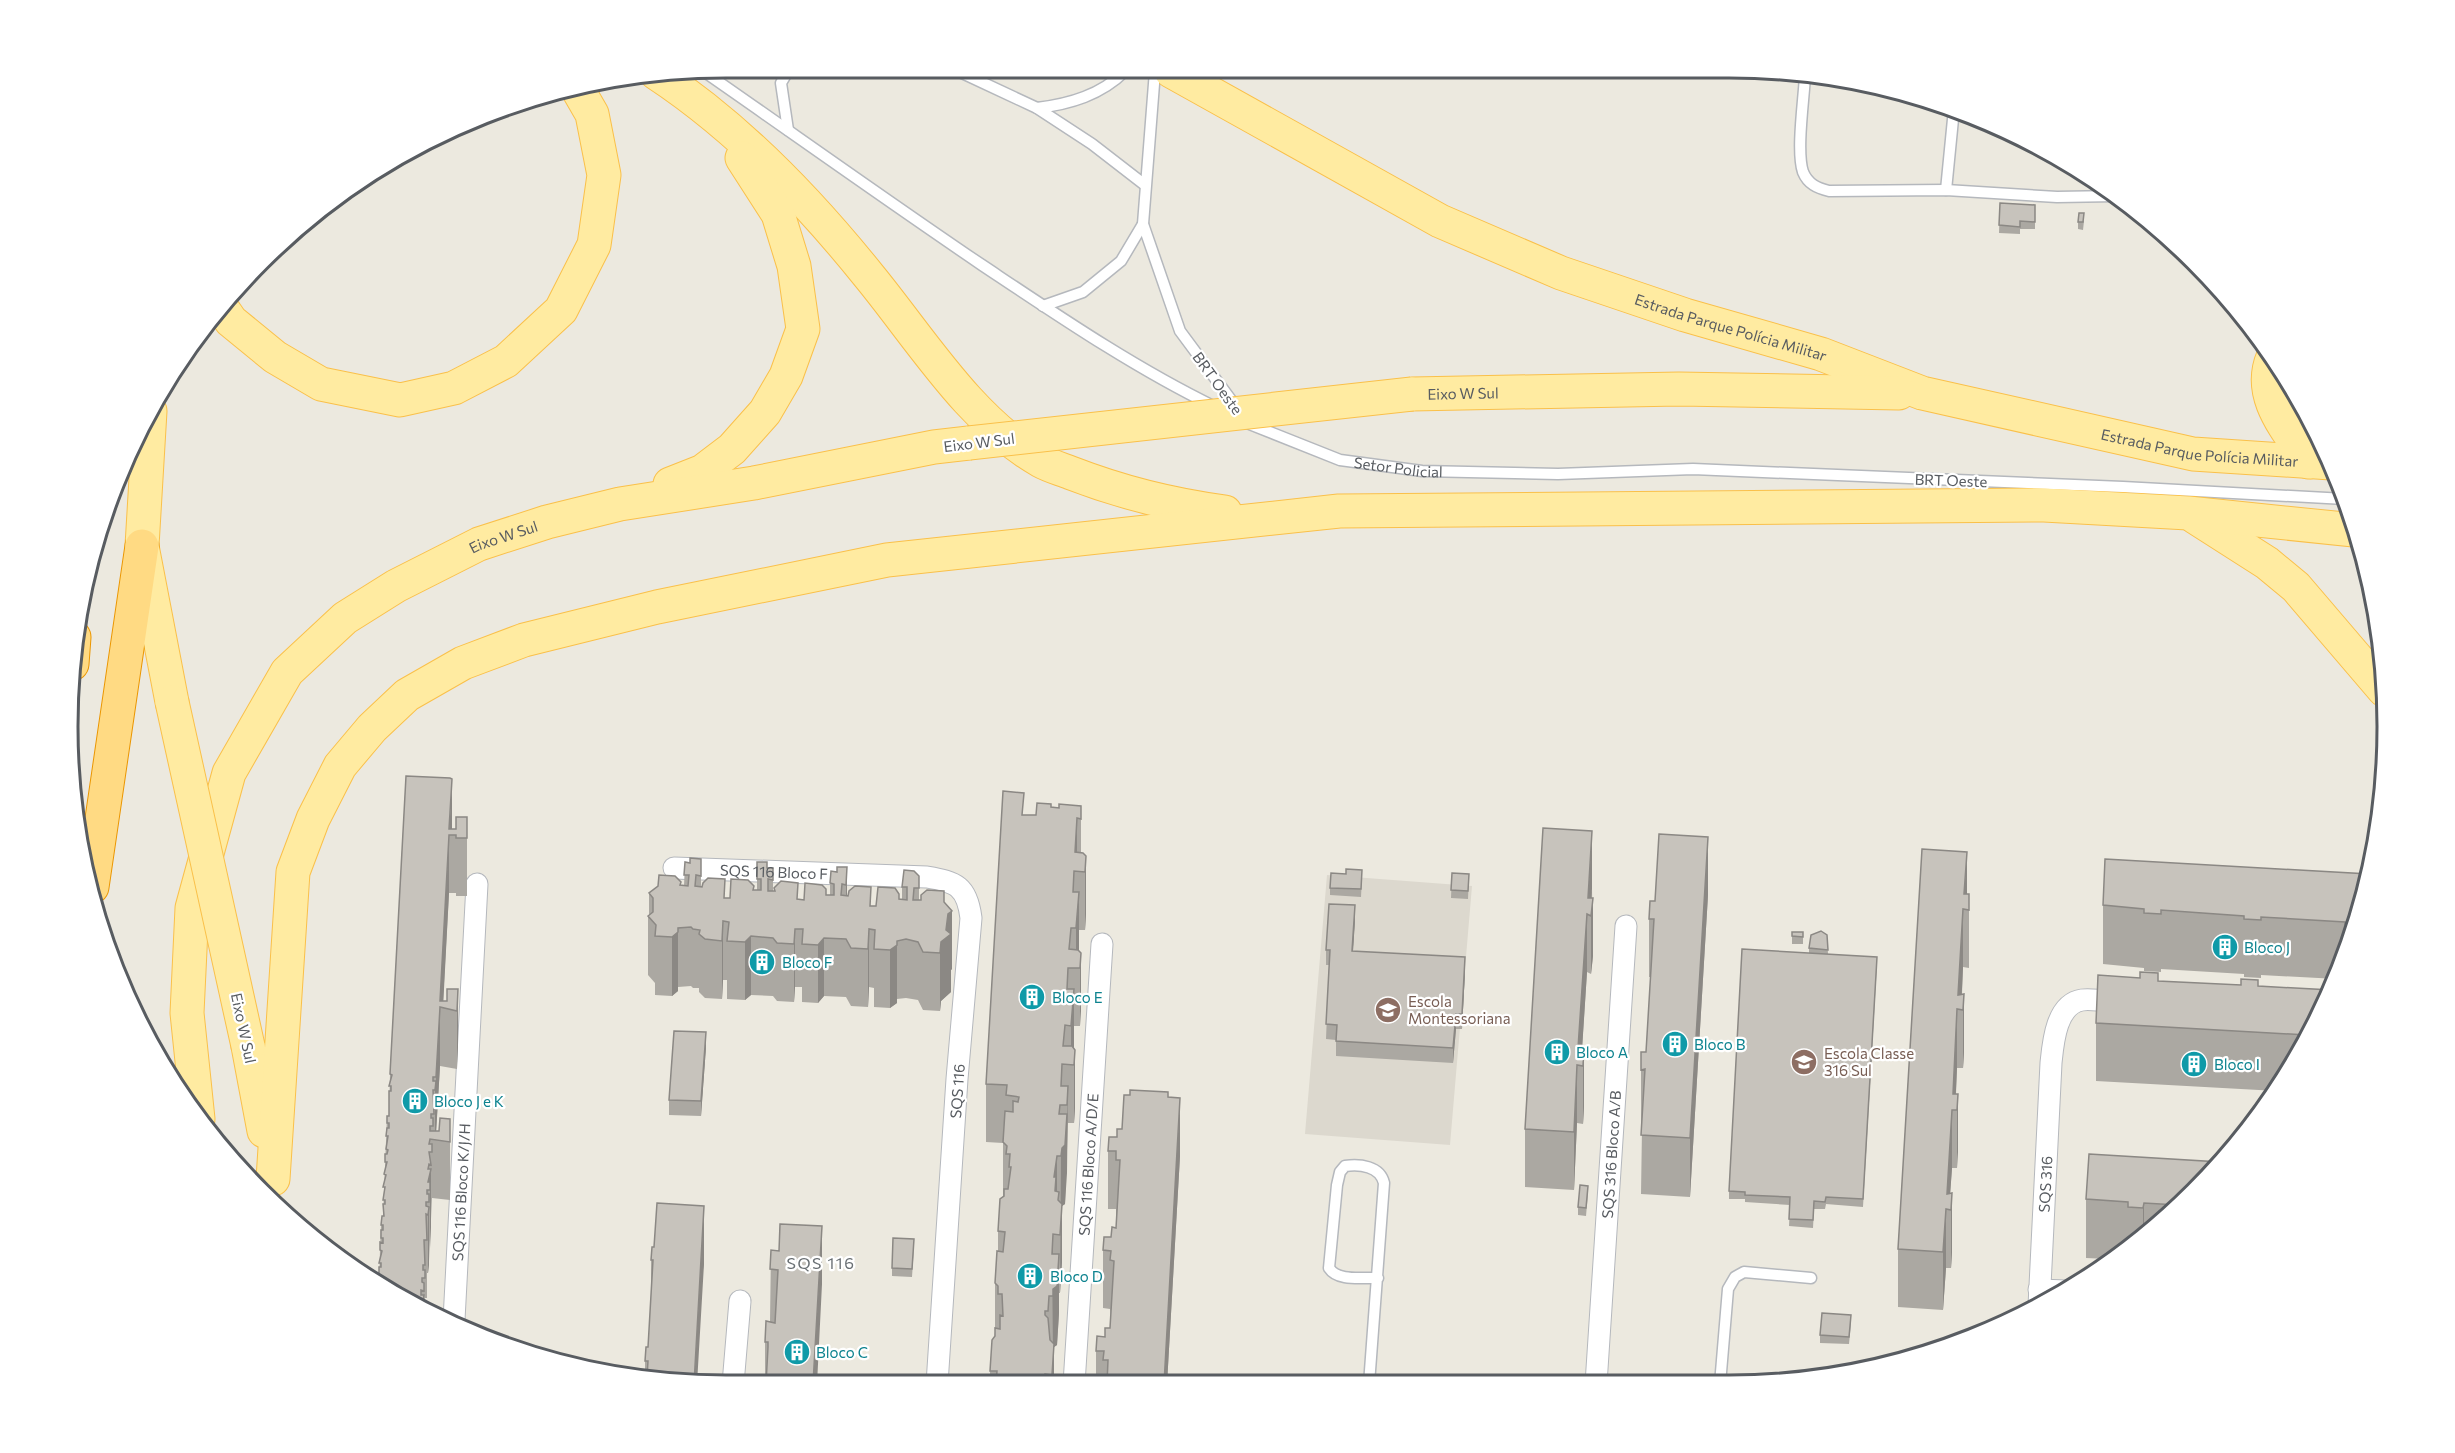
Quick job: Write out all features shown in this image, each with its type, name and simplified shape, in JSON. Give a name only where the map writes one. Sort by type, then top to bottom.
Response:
[{"type":"highway","points":[[94,871],[142,546]]},
{"type":"main road","name":"Estrada Parque Polícia Militar","points":[[1179,78],[1440,221],[1561,273],[1685,315],[1821,354],[1922,393],[2193,454],[2320,462]]},
{"type":"main road","points":[[679,80],[700,86],[772,168],[826,224],[942,371],[996,428],[1041,461],[1099,484],[1187,507],[1268,519]]},
{"type":"main road","points":[[620,504],[703,471],[732,449],[765,412],[786,376],[803,329],[794,266],[778,214],[700,86]]},
{"type":"main road","points":[[226,314],[231,321],[275,357],[321,384],[400,400],[454,388],[506,361],[561,310],[594,245],[604,175],[592,114],[581,95]]},
{"type":"main road","points":[[2270,370],[2268,390],[2273,407],[2289,434],[2320,462]]},
{"type":"main road","name":"Eixo W Sul","points":[[196,1099],[187,1013],[192,908],[229,773],[287,672],[345,618],[396,586],[479,544],[547,522],[620,504],[754,483],[934,447],[1412,394],[1679,389],[1922,393]]},
{"type":"main road","name":"Eixo W Sul","points":[[149,433],[142,546],[172,702],[248,1046],[273,1190]]},
{"type":"main road","points":[[273,1190],[293,872],[313,819],[340,766],[372,728],[407,695],[463,663],[524,640],[680,602],[887,560],[1339,511],[2032,505],[2188,513],[2346,529]]},
{"type":"main road","points":[[2188,513],[2267,563],[2296,587],[2376,680]]},
{"type":"street","name":"SQS 116 Bloco F","points":[[674,868],[875,874]]},
{"type":"street","name":"SQS 116","points":[[875,874],[927,877],[948,881],[959,887],[966,895],[971,918],[957,1079],[938,1375]]},
{"type":"street","name":"SQS 116 Bloco K/J/H","points":[[454,1315],[477,884]]},
{"type":"street","name":"SQS 316 Bloco A/B","points":[[1597,1375],[1626,926]]},
{"type":"street","name":"SQS 116 Bloco A/D/E","points":[[1075,1375],[1102,944]]},
{"type":"street","name":"SQS 316","points":[[2039,1295],[2051,1063],[2055,1035],[2062,1014],[2072,1004],[2082,1000],[2150,1005]]},
{"type":"street","points":[[734,1375],[740,1301]]},
{"type":"lane","points":[[784,78],[781,83],[788,130]]},
{"type":"lane","points":[[973,78],[1037,108],[1092,144],[1145,185]]},
{"type":"lane","points":[[1037,108],[1066,104],[1111,85],[1118,78]]},
{"type":"lane","name":"BRT Oeste","points":[[1167,78],[1145,185],[1143,224],[1180,331],[1248,423]]},
{"type":"lane","points":[[1805,83],[1801,153],[1803,171],[1815,187],[1829,191],[1946,190],[2057,197],[2102,196]]},
{"type":"lane","name":"BRT Oeste","points":[[700,86],[788,130],[1043,306],[1176,388],[1248,423]]},
{"type":"lane","points":[[1946,190],[1953,118]]},
{"type":"lane","name":"BRT Oeste","points":[[1043,306],[1083,292],[1121,261],[1143,224]]},
{"type":"lane","name":"Setor Policial","points":[[1248,423],[1340,460],[1422,471],[1558,474]]},
{"type":"lane","name":"BRT Oeste","points":[[1558,474],[1693,469],[2336,499]]},
{"type":"lane","points":[[1370,1375],[1378,1278],[1384,1184],[1383,1177],[1371,1168],[1345,1166],[1340,1172],[1337,1185],[1329,1268],[1333,1274],[1340,1276],[1378,1278]]},
{"type":"lane","points":[[1721,1375],[1728,1289],[1735,1277],[1744,1272],[1811,1278]]},
{"type":"shaded area","name":"Escola Montessoriana","points":[[1327,875],[1472,886],[1450,1145],[1305,1134]]},
{"type":"building","points":[[2000,203],[2035,205],[2035,222],[2020,221],[2020,227],[1999,225]]},
{"type":"building","points":[[2079,213],[2084,213],[2083,222],[2078,222]]},
{"type":"building","name":"Bloco J e K","points":[[406,776],[450,778],[452,779],[449,829],[456,829],[456,817],[467,817],[467,838],[456,838],[456,835],[449,835],[440,1001],[447,1001],[447,989],[458,989],[457,1011],[440,1007],[436,1077],[433,1077],[433,1081],[436,1081],[435,1090],[433,1090],[434,1114],[431,1114],[433,1126],[430,1126],[430,1131],[439,1131],[440,1118],[450,1119],[450,1142],[430,1139],[429,1144],[432,1144],[432,1152],[429,1152],[430,1190],[427,1190],[427,1194],[429,1194],[429,1202],[426,1202],[426,1206],[429,1207],[428,1215],[426,1214],[427,1240],[424,1240],[425,1278],[422,1278],[424,1291],[421,1290],[423,1299],[379,1274],[382,1251],[380,1242],[383,1243],[381,1230],[383,1230],[383,1225],[381,1225],[382,1216],[384,1216],[383,1204],[385,1204],[383,1200],[385,1187],[383,1187],[387,1162],[385,1162],[385,1154],[388,1150],[386,1149],[388,1136],[386,1136],[387,1128],[389,1128],[387,1116],[389,1116],[389,1091],[391,1091],[391,1086],[389,1086],[392,1075],[390,1074]]},
{"type":"building","points":[[1003,791],[1024,793],[1022,815],[1036,815],[1037,803],[1051,804],[1051,807],[1059,808],[1059,804],[1081,806],[1081,819],[1077,818],[1075,852],[1086,856],[1085,872],[1074,871],[1073,892],[1079,892],[1076,928],[1071,928],[1069,949],[1078,950],[1081,953],[1080,968],[1068,968],[1067,989],[1074,989],[1071,1026],[1065,1025],[1063,1046],[1072,1046],[1075,1050],[1074,1065],[1062,1064],[1061,1086],[1068,1086],[1067,1105],[1060,1105],[1059,1114],[1067,1114],[1065,1145],[1061,1156],[1057,1156],[1054,1177],[1056,1177],[1055,1191],[1059,1192],[1058,1200],[1062,1204],[1060,1235],[1053,1234],[1052,1254],[1059,1254],[1057,1286],[1053,1289],[1053,1296],[1049,1296],[1048,1311],[1045,1311],[1050,1340],[1054,1344],[1052,1375],[997,1375],[997,1371],[990,1371],[992,1340],[995,1336],[995,1328],[1000,1329],[1000,1315],[1003,1316],[1002,1294],[998,1294],[998,1286],[995,1283],[997,1251],[1003,1252],[1005,1232],[998,1231],[1000,1199],[1004,1196],[1004,1189],[1008,1189],[1011,1167],[1009,1167],[1010,1154],[1006,1154],[1007,1146],[1003,1142],[1005,1111],[1013,1112],[1013,1101],[1018,1102],[1019,1097],[1006,1095],[1007,1085],[986,1084]]},
{"type":"building","name":"Bloco A","points":[[1543,828],[1592,831],[1588,898],[1593,898],[1591,916],[1587,914],[1578,1048],[1584,1048],[1583,1066],[1577,1065],[1574,1132],[1525,1129]]},
{"type":"building","name":"Bloco B","points":[[1659,834],[1708,837],[1690,1138],[1641,1135],[1645,1069],[1641,1070],[1641,1052],[1646,1052],[1654,919],[1649,919],[1650,901],[1655,901]]},
{"type":"building","points":[[1922,849],[1967,852],[1964,894],[1969,894],[1969,910],[1963,909],[1958,995],[1964,994],[1963,1010],[1957,1009],[1953,1094],[1958,1094],[1957,1110],[1952,1110],[1947,1194],[1952,1193],[1951,1210],[1946,1209],[1943,1252],[1898,1249]]},
{"type":"building","points":[[690,858],[701,859],[701,876],[696,875],[695,886],[702,887],[708,878],[725,879],[724,898],[730,898],[731,879],[748,880],[754,886],[753,890],[761,890],[761,879],[757,879],[757,862],[767,862],[767,868],[773,868],[773,880],[768,879],[768,891],[775,891],[774,888],[781,881],[798,883],[797,899],[804,900],[805,883],[822,885],[826,889],[826,895],[834,895],[834,884],[830,883],[831,871],[837,872],[837,867],[847,867],[846,885],[842,884],[841,895],[848,896],[849,891],[855,886],[871,887],[870,906],[876,906],[878,887],[895,888],[899,899],[907,900],[907,887],[902,887],[904,870],[914,871],[919,876],[919,888],[914,888],[913,900],[921,900],[921,895],[927,890],[944,891],[944,902],[952,911],[948,914],[946,930],[951,934],[941,942],[940,953],[923,952],[918,942],[906,939],[897,941],[897,945],[890,950],[874,949],[875,930],[869,929],[868,949],[851,948],[846,939],[824,938],[818,945],[802,944],[803,929],[795,929],[794,944],[777,943],[773,938],[751,936],[745,942],[727,941],[729,922],[723,921],[722,941],[705,939],[699,934],[700,930],[691,927],[678,928],[678,932],[672,937],[655,936],[656,925],[648,916],[653,912],[653,898],[649,893],[658,886],[659,875],[675,876],[681,882],[680,885],[688,886],[689,875],[684,875],[685,862],[690,863]]},
{"type":"building","points":[[2105,859],[2360,873],[2346,924],[2345,922],[2261,917],[2261,920],[2244,919],[2244,916],[2161,910],[2161,914],[2144,913],[2144,909],[2103,905]]},
{"type":"building","points":[[1346,869],[1362,870],[1361,889],[1330,888],[1331,873],[1346,874]]},
{"type":"building","points":[[1452,873],[1469,874],[1468,891],[1451,890]]},
{"type":"building","points":[[1329,904],[1355,905],[1352,951],[1465,957],[1462,1014],[1456,1014],[1453,1048],[1336,1041],[1337,1025],[1326,1024],[1330,950],[1326,950]]},
{"type":"building","points":[[1821,931],[1827,935],[1828,950],[1809,948],[1811,935]]},
{"type":"building","points":[[1792,932],[1803,932],[1803,937],[1792,936]]},
{"type":"building","name":"Escola Classe 316 Sul","points":[[1742,949],[1877,957],[1863,1199],[1826,1197],[1825,1202],[1814,1201],[1813,1220],[1789,1219],[1790,1197],[1745,1195],[1745,1192],[1729,1191]]},
{"type":"building","points":[[2140,972],[2158,973],[2158,981],[2241,985],[2241,979],[2258,980],[2258,986],[2321,989],[2299,1035],[2096,1023],[2098,975],[2140,978]]},
{"type":"building","points":[[674,1031],[706,1032],[701,1101],[669,1100]]},
{"type":"building","points":[[1130,1090],[1168,1092],[1168,1097],[1180,1098],[1165,1375],[1107,1375],[1108,1360],[1103,1360],[1104,1351],[1096,1351],[1097,1336],[1105,1337],[1105,1328],[1110,1328],[1114,1261],[1110,1260],[1111,1251],[1103,1250],[1104,1237],[1111,1237],[1112,1227],[1116,1228],[1120,1160],[1116,1160],[1116,1151],[1108,1151],[1109,1137],[1117,1137],[1117,1129],[1122,1129],[1124,1095],[1130,1095]]},
{"type":"building","points":[[2089,1154],[2209,1161],[2166,1204],[2144,1203],[2143,1208],[2128,1207],[2128,1202],[2086,1199]]},
{"type":"building","points":[[1580,1185],[1588,1186],[1586,1208],[1578,1207]]},
{"type":"building","points":[[657,1203],[704,1206],[695,1374],[647,1370],[648,1361],[645,1361],[646,1347],[648,1347],[652,1247],[654,1247]]},
{"type":"building","points":[[780,1224],[822,1226],[814,1375],[766,1375],[768,1342],[765,1342],[766,1321],[775,1323],[778,1270],[770,1269],[771,1250],[779,1251]]},
{"type":"building","points":[[893,1238],[914,1239],[912,1269],[892,1268]]},
{"type":"building","points":[[1822,1313],[1851,1315],[1849,1337],[1820,1335]]},
{"type":"place","name":"Bloco J","points":[[2225,947]]},
{"type":"place","name":"Bloco F","points":[[762,962]]},
{"type":"place","name":"Bloco E","points":[[1032,997]]},
{"type":"place","name":"Escola Montessoriana","points":[[1388,1010]]},
{"type":"place","name":"Bloco B","points":[[1675,1044]]},
{"type":"place","name":"Bloco A","points":[[1557,1052]]},
{"type":"place","name":"Escola Classe 316 Sul","points":[[1804,1062]]},
{"type":"place","name":"Bloco I","points":[[2194,1064]]},
{"type":"place","name":"Bloco J e K","points":[[415,1101]]},
{"type":"place","name":"Bloco D","points":[[1030,1276]]},
{"type":"place","name":"Bloco C","points":[[797,1352]]},
{"type":"district","name":"SQS 116","points":[[821,1262]]}]
